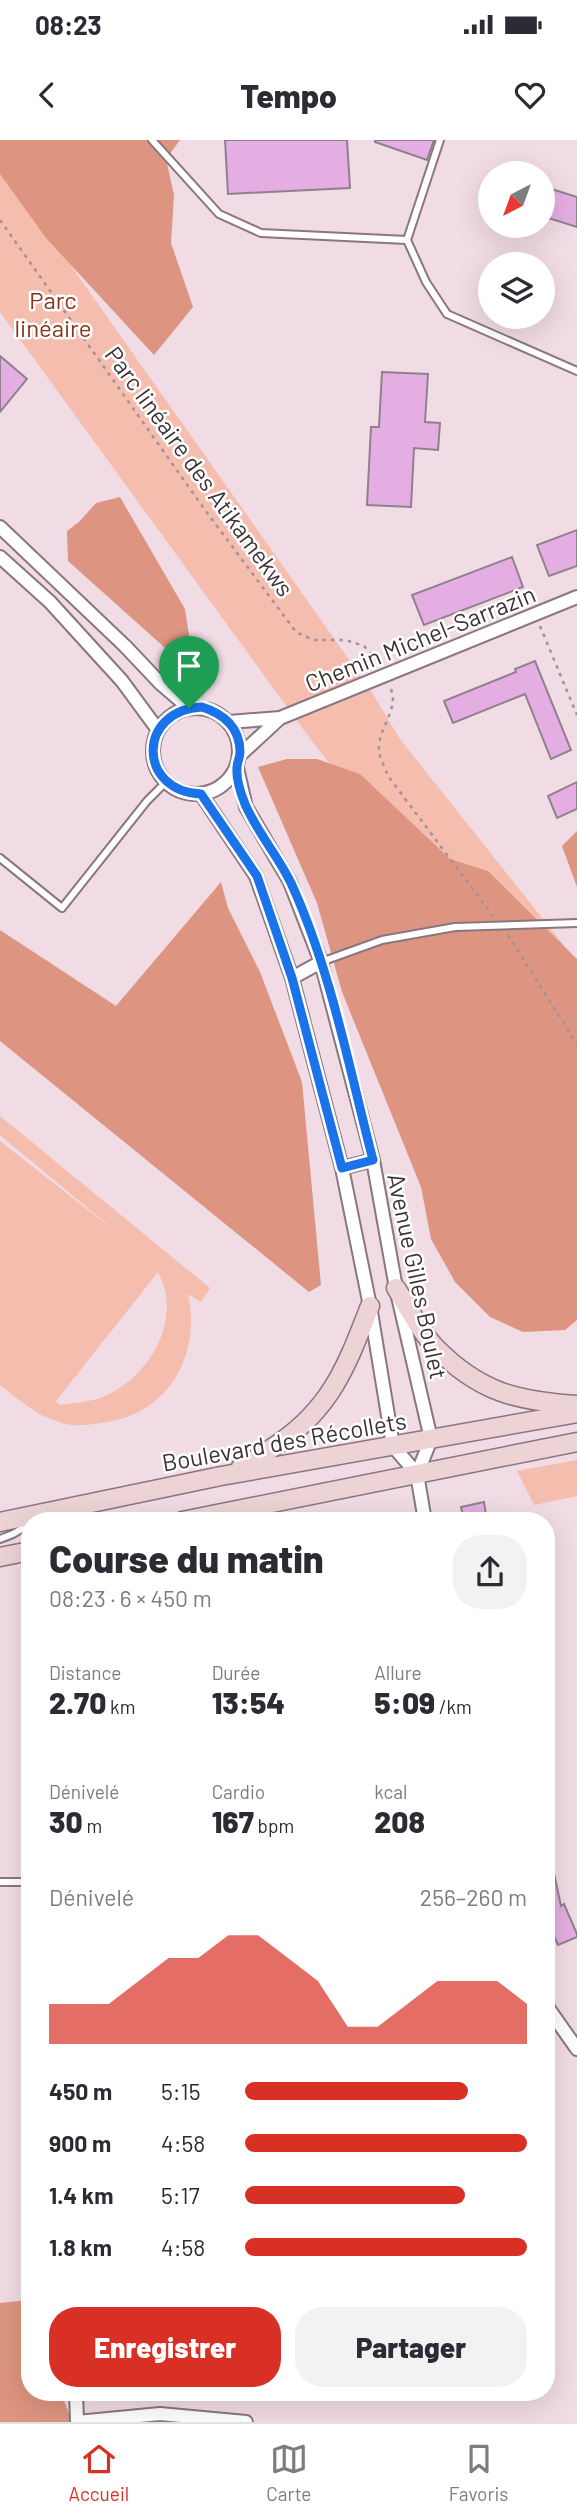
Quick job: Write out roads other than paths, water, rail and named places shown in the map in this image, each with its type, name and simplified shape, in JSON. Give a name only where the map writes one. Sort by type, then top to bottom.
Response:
[{"type":"main road","points":[[396,1288],[434,1346],[478,1383],[516,1398],[577,1405]]},
{"type":"main road","points":[[221,1476],[250,1463],[303,1427],[323,1403],[347,1364],[369,1306]]},
{"type":"main road","name":"Boulevard des Récollets","points":[[60,1512],[221,1476],[577,1413]]},
{"type":"main road","points":[[227,1512],[577,1442]]},
{"type":"main road","name":"Boulevard des Récollets","points":[[0,1522],[21,1519]]},
{"type":"main road","points":[[0,1557],[21,1553]]},
{"type":"street","points":[[0,527],[189,708]]},
{"type":"street","points":[[0,557],[50,602],[122,681],[158,730]]},
{"type":"street","name":"Chemin Michel-Sarrazin","points":[[229,722],[280,718],[577,597]]},
{"type":"street","points":[[229,722],[215,711],[202,707],[176,712],[158,730],[153,743],[153,757],[157,770],[166,782],[188,794],[201,794],[223,786],[238,761]]},
{"type":"street","name":"Chemin Michel-Sarrazin","points":[[238,761],[280,718]]},
{"type":"street","name":"Avenue Gilles Boulet","points":[[229,722],[239,741],[238,761],[246,807],[290,882],[321,962],[373,1160],[396,1288],[430,1439]]},
{"type":"street","points":[[201,794],[257,876],[292,978],[342,1168],[393,1446],[416,1474],[423,1512]]},
{"type":"street","points":[[292,978],[321,962]]},
{"type":"street","points":[[342,1168],[373,1160]]},
{"type":"street","points":[[416,1474],[430,1439]]},
{"type":"street","points":[[555,2020],[577,2049]]},
{"type":"street","points":[[76,2401],[77,2422],[160,2418],[246,2422]]},
{"type":"lane","points":[[152,140],[219,214],[261,233],[407,240]]},
{"type":"lane","points":[[440,140],[407,240],[426,282],[447,314],[577,372]]},
{"type":"lane","points":[[0,858],[62,908],[147,801],[166,782]]},
{"type":"lane","points":[[321,962],[382,940],[455,927],[577,923]]},
{"type":"lane","points":[[0,1539],[21,1529]]},
{"type":"lane","points":[[0,1882],[21,1882]]},
{"type":"park label","name":"Parc linéaire","points":[[53,313]]}]
